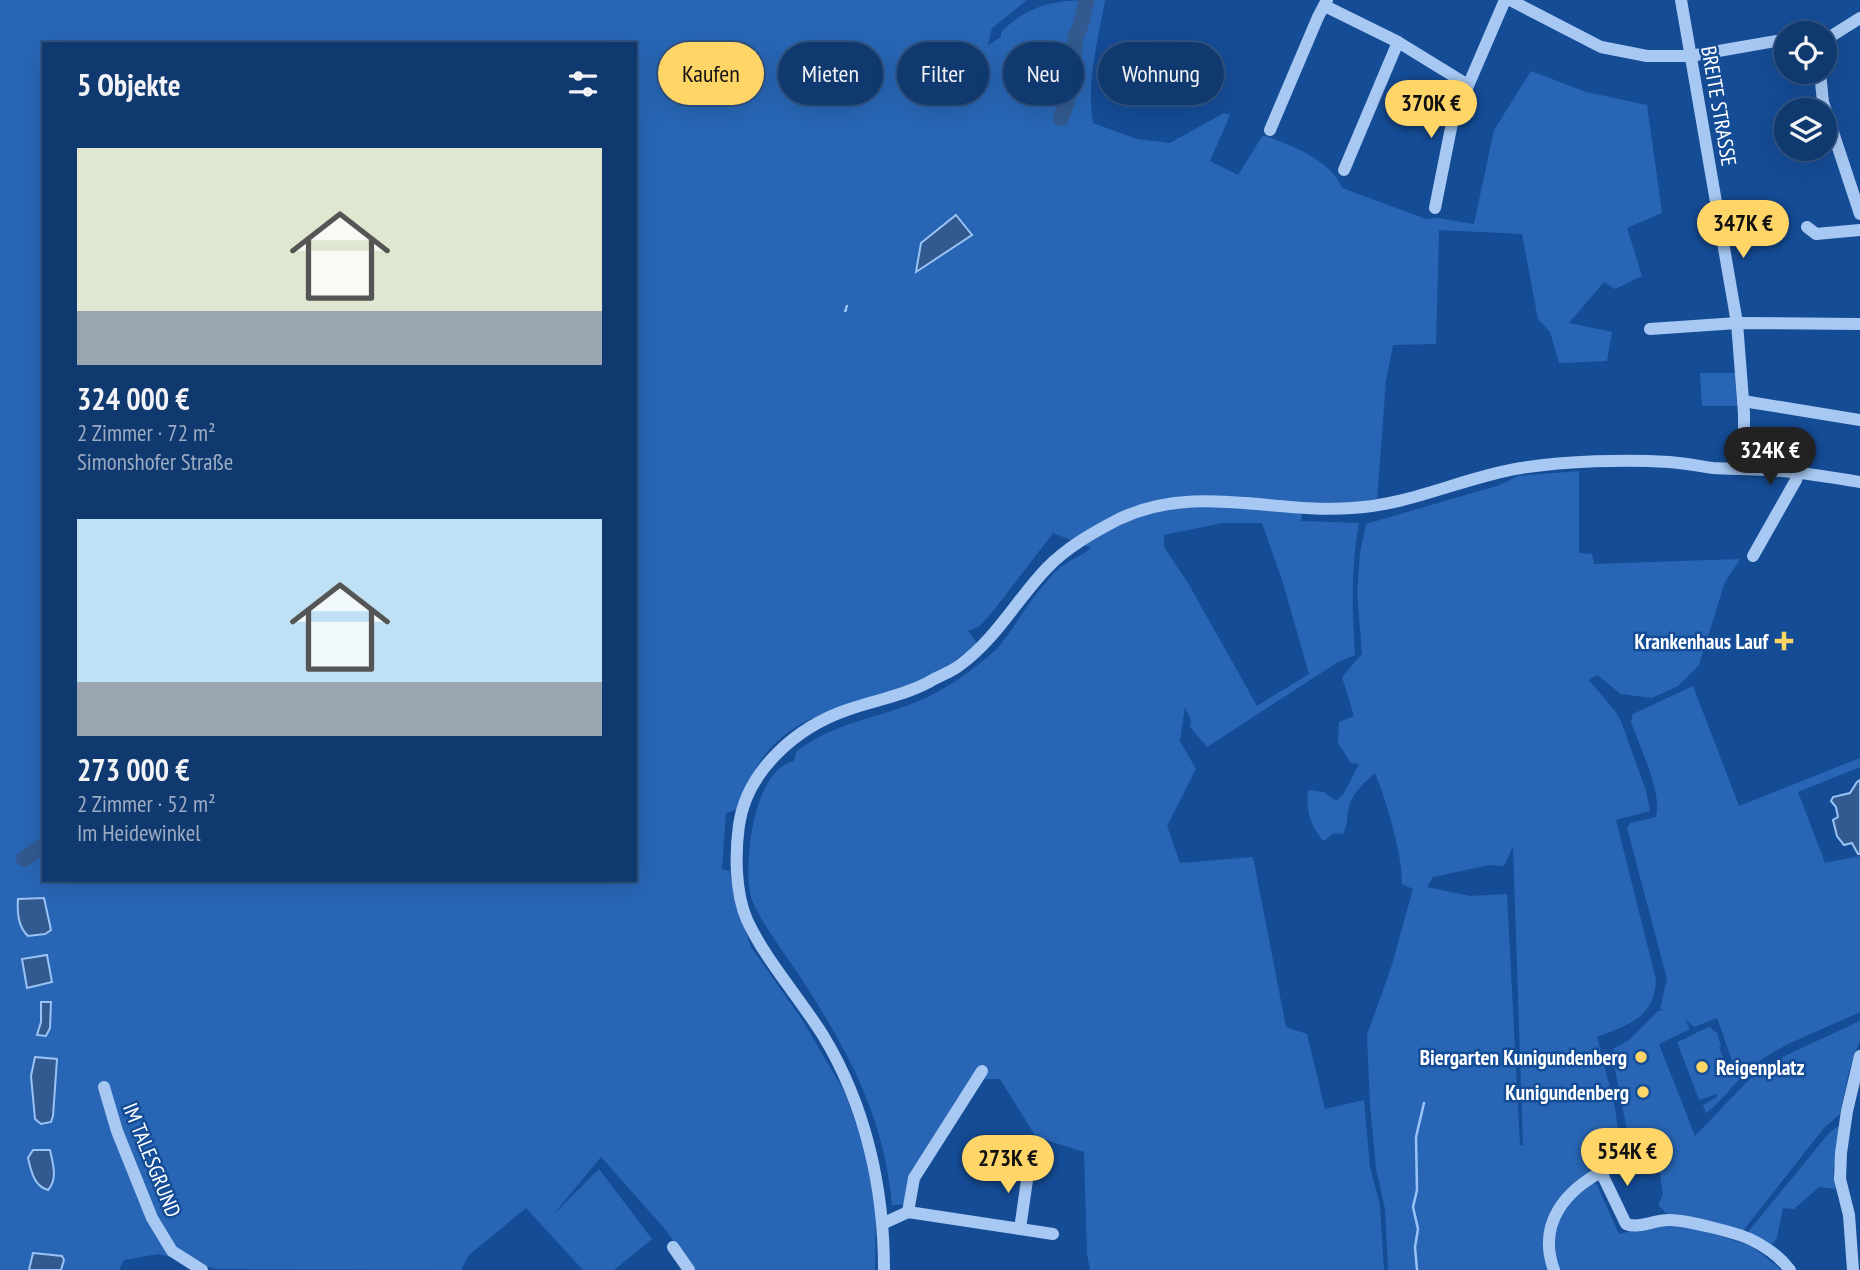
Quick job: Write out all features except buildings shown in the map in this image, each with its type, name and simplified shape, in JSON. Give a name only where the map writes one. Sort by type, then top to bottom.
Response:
[{"type":"street","points":[[1435,208],[1452,123],[1508,0],[1601,47],[1647,55],[1690,56],[1774,41]]},
{"type":"street","name":"BREITE STRASSE","points":[[1681,0],[1737,323],[1743,401],[1744,469]]},
{"type":"street","points":[[1270,130],[1326,3],[1398,42],[1468,85]]},
{"type":"street","points":[[1837,32],[1860,18]]},
{"type":"street","points":[[1344,170],[1398,42]]},
{"type":"street","points":[[1837,154],[1860,214]]},
{"type":"street","points":[[1807,227],[1816,234],[1860,230]]},
{"type":"street","points":[[1650,329],[1737,323],[1860,324]]},
{"type":"street","points":[[1743,401],[1860,421]]},
{"type":"street","points":[[884,1270],[884,1223],[869,1140],[849,1087],[824,1037],[780,974],[746,918],[739,888],[736,856],[739,820],[751,790],[767,763],[796,736],[843,711],[914,690],[960,665],[992,636],[1048,568],[1075,544],[1135,513],[1179,502],[1226,501],[1338,509],[1367,508],[1401,501],[1500,472],[1585,463],[1661,462],[1798,472],[1860,482]]},
{"type":"street","points":[[1753,556],[1798,472]]},
{"type":"street","points":[[1853,1270],[1849,1215],[1840,1179],[1847,1111],[1860,1056]]},
{"type":"street","points":[[908,1212],[914,1178],[982,1071]]},
{"type":"street","name":"IM TALESGRUND","points":[[104,1087],[117,1131],[152,1218],[172,1251],[202,1270]]},
{"type":"street","points":[[1554,1270],[1549,1239],[1556,1213],[1563,1200],[1582,1182],[1629,1159],[1662,1159]]},
{"type":"street","points":[[1020,1229],[1029,1166]]},
{"type":"street","points":[[1601,1171],[1626,1224],[1634,1227],[1668,1220],[1705,1226],[1752,1240],[1783,1261],[1790,1270]]},
{"type":"street","points":[[884,1223],[908,1212],[1053,1234]]},
{"type":"street","points":[[673,1247],[689,1270]]},
{"type":"shaded area","points":[[0,0],[1027,0],[992,28],[989,42],[897,42],[897,105],[989,105],[989,44],[1001,37],[1001,32],[1013,21],[1025,13],[1049,4],[1075,0],[1105,0],[1092,77],[1093,123],[1137,139],[1170,143],[1224,113],[1230,115],[1210,161],[1238,175],[1263,135],[1297,149],[1319,162],[1337,178],[1342,188],[1426,219],[1438,218],[1474,224],[1494,130],[1531,71],[1586,92],[1647,105],[1662,213],[1627,228],[1642,276],[1615,289],[1604,282],[1569,323],[1612,332],[1607,361],[1559,363],[1550,332],[1538,319],[1522,234],[1439,230],[1436,344],[1393,345],[1386,381],[1377,501],[1303,502],[1301,521],[1359,523],[1353,589],[1355,655],[1338,662],[1207,747],[1190,727],[1191,720],[1185,707],[1180,741],[1196,769],[1167,826],[1180,863],[1253,857],[1286,1027],[1307,1034],[1325,1109],[1364,1100],[1370,1167],[1380,1205],[1384,1270],[1090,1270],[1087,1254],[1084,1152],[1036,1137],[1000,1079],[981,1079],[911,1177],[909,1204],[892,1205],[881,1142],[860,1084],[833,1030],[753,902],[749,878],[751,838],[761,797],[769,780],[780,768],[794,761],[796,752],[810,742],[839,728],[901,708],[938,692],[998,648],[1055,572],[1091,548],[1053,533],[994,610],[980,626],[968,631],[977,643],[950,664],[919,681],[833,710],[792,730],[775,744],[760,762],[737,810],[726,813],[722,869],[730,871],[734,896],[751,947],[803,1021],[844,1091],[863,1143],[876,1207],[875,1270],[695,1270],[664,1228],[601,1157],[552,1216],[599,1169],[652,1239],[614,1270],[583,1270],[526,1208],[469,1255],[461,1270],[217,1269],[158,1254],[124,1260],[119,1270],[0,1270]],"holes":[[[1222,523],[1262,523],[1283,583],[1309,674],[1257,706],[1188,583],[1164,547],[1164,535]]]},
{"type":"shaded area","points":[[956,215],[972,235],[916,272],[921,243]]},
{"type":"shaded area","points":[[1700,373],[1735,373],[1737,406],[1702,406]]},
{"type":"shaded area","points":[[1579,471],[1579,553],[1592,554],[1594,564],[1740,559],[1725,582],[1699,665],[1678,686],[1652,698],[1621,694],[1597,675],[1589,680],[1621,721],[1646,791],[1650,811],[1616,820],[1656,980],[1654,993],[1651,1003],[1638,1018],[1597,1037],[1615,1108],[1622,1155],[1551,1218],[1552,1270],[1388,1270],[1385,1209],[1376,1168],[1370,1105],[1367,1035],[1391,968],[1413,889],[1402,884],[1393,828],[1375,773],[1353,796],[1343,834],[1334,833],[1323,841],[1310,817],[1308,790],[1324,792],[1336,801],[1344,793],[1359,764],[1351,763],[1338,743],[1339,722],[1354,716],[1342,677],[1362,654],[1357,592],[1360,553],[1366,524],[1500,485],[1518,476]],"holes":[[[1513,846],[1523,1146],[1520,1145],[1507,894],[1470,896],[1427,887],[1433,877],[1489,865],[1504,866]]]},
{"type":"shaded area","points":[[1693,686],[1739,806],[1860,758],[1860,767],[1798,792],[1825,863],[1860,856],[1860,1012],[1767,1056],[1750,1069],[1706,1113],[1703,1105],[1717,1097],[1717,1094],[1699,1100],[1677,1042],[1710,1027],[1717,1033],[1721,1046],[1719,1048],[1731,1075],[1735,1069],[1717,1018],[1694,1027],[1685,1019],[1690,1029],[1659,1044],[1695,1136],[1761,1067],[1860,1021],[1860,1040],[1849,1071],[1840,1114],[1824,1128],[1742,1232],[1668,1215],[1658,1205],[1663,1195],[1657,1152],[1632,1155],[1613,1060],[1614,1048],[1628,1041],[1658,1011],[1665,1010],[1660,1009],[1667,979],[1627,828],[1630,823],[1656,817],[1657,807],[1653,783],[1631,722],[1633,714]]},
{"type":"shaded area","points":[[1860,780],[1858,854],[1852,843],[1844,845],[1837,836],[1833,820],[1838,817],[1836,807],[1831,801],[1833,797],[1850,793]]},
{"type":"shaded area","points":[[44,898],[51,930],[45,934],[28,936],[19,919],[18,899]]},
{"type":"shaded area","points":[[47,955],[52,982],[27,988],[22,959]]},
{"type":"shaded area","points":[[41,1002],[51,1002],[50,1028],[46,1036],[37,1035],[41,1022]]},
{"type":"shaded area","points":[[35,1057],[57,1059],[53,1116],[51,1122],[41,1124],[35,1119],[31,1076]]},
{"type":"shaded area","points":[[1840,1125],[1833,1173],[1837,1189],[1819,1187],[1794,1209],[1783,1208],[1777,1238],[1771,1246],[1748,1232],[1829,1133]]},
{"type":"shaded area","points":[[33,1150],[50,1150],[54,1176],[48,1190],[36,1182],[32,1173],[28,1158]]},
{"type":"shaded area","points":[[1593,1181],[1619,1234],[1662,1224],[1686,1225],[1751,1246],[1782,1270],[1558,1270],[1554,1243],[1557,1216],[1567,1201]]},
{"type":"shaded area","points":[[33,1253],[62,1256],[64,1260],[61,1270],[29,1270]]},
{"type":"waterway","points":[[1061,118],[1067,101],[1076,35],[1082,23],[1087,0]]},
{"type":"waterway","points":[[24,859],[42,846]]},
{"type":"waterway","points":[[1417,1270],[1415,1247],[1418,1229],[1413,1207],[1417,1190],[1416,1137],[1424,1103]]},
{"type":"place","name":"Krankenhaus Lauf","points":[[1784,641]]},
{"type":"place","name":"Biergarten Kunigundenberg","points":[[1641,1057]]},
{"type":"place","name":"Reigenplatz","points":[[1702,1067]]},
{"type":"place","name":"Kunigundenberg","points":[[1643,1092]]}]
